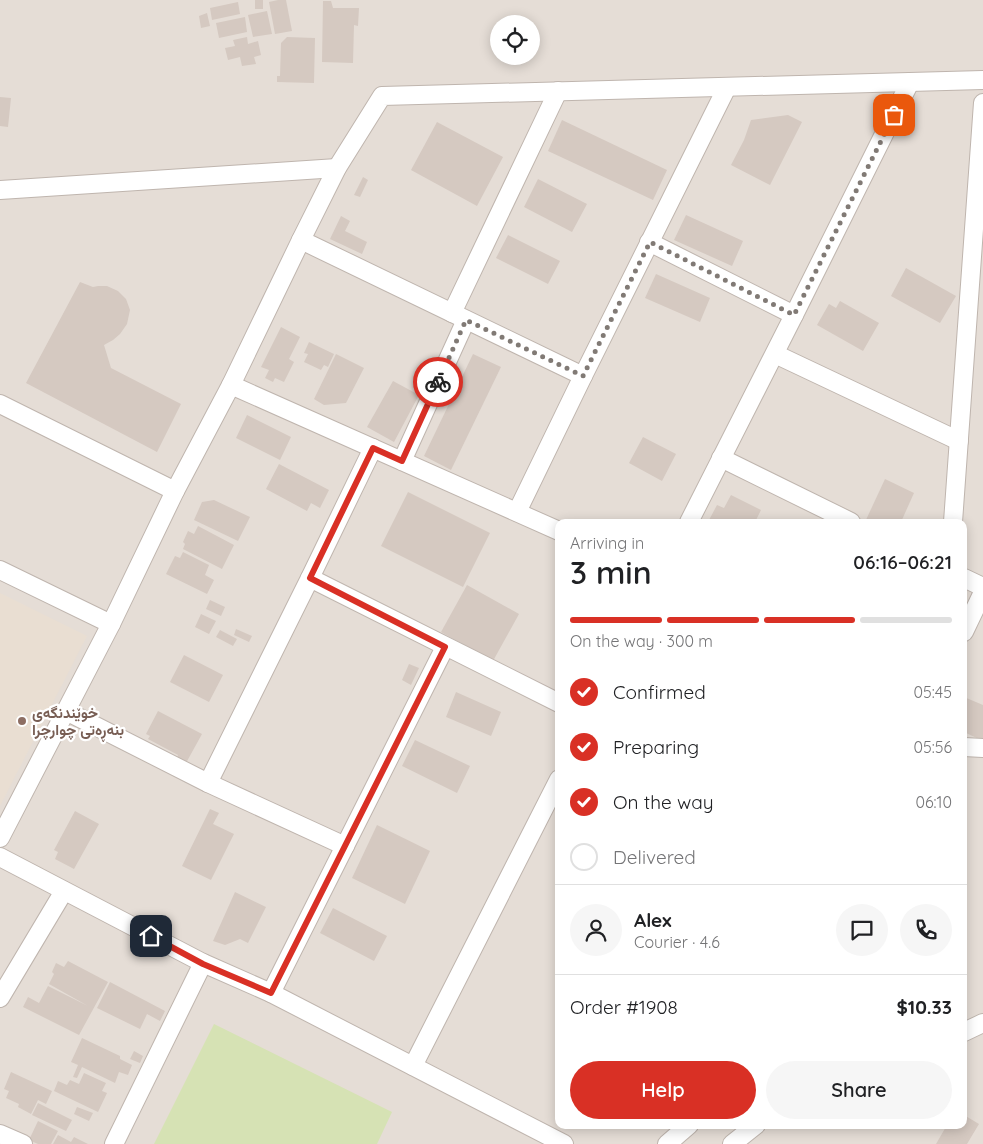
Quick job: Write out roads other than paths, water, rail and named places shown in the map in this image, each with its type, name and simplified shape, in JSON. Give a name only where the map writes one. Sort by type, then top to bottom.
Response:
[{"type":"street","points":[[0,838],[110,624],[175,491],[231,385],[337,168],[382,96],[983,80]]},
{"type":"street","points":[[690,519],[910,82]]},
{"type":"street","points":[[517,512],[726,87]]},
{"type":"street","points":[[402,461],[459,316],[558,91]]},
{"type":"street","points":[[953,519],[978,245],[983,104]]},
{"type":"street","points":[[0,190],[337,168]]},
{"type":"street","points":[[301,240],[583,376]]},
{"type":"street","points":[[650,242],[794,315]]},
{"type":"street","points":[[774,354],[959,441]]},
{"type":"street","points":[[231,385],[555,529]]},
{"type":"street","points":[[0,404],[175,491]]},
{"type":"street","points":[[208,783],[373,448]]},
{"type":"street","points":[[721,458],[830,518]]},
{"type":"street","points":[[0,570],[110,624]]},
{"type":"street","points":[[310,578],[555,701]]},
{"type":"street","points":[[967,579],[983,587]]},
{"type":"street","points":[[967,626],[983,592]]},
{"type":"street","points":[[271,993],[445,647]]},
{"type":"street","points":[[66,711],[208,783],[345,846]]},
{"type":"street","points":[[967,747],[983,748]]},
{"type":"street","points":[[413,1066],[555,788]]},
{"type":"street","points":[[0,858],[203,964],[271,993],[564,1144]]},
{"type":"street","points":[[0,998],[64,891]]},
{"type":"street","points":[[114,1144],[203,964]]},
{"type":"street","points":[[967,1031],[983,1023]]},
{"type":"street","points":[[668,1144],[685,1129]]},
{"type":"street","points":[[736,1143],[752,1129]]},
{"type":"street","points":[[0,1134],[23,1144]]},
{"type":"place","name":"خوێندنگەی بنەڕەتی چوارچرا","points":[[22,721]]}]
